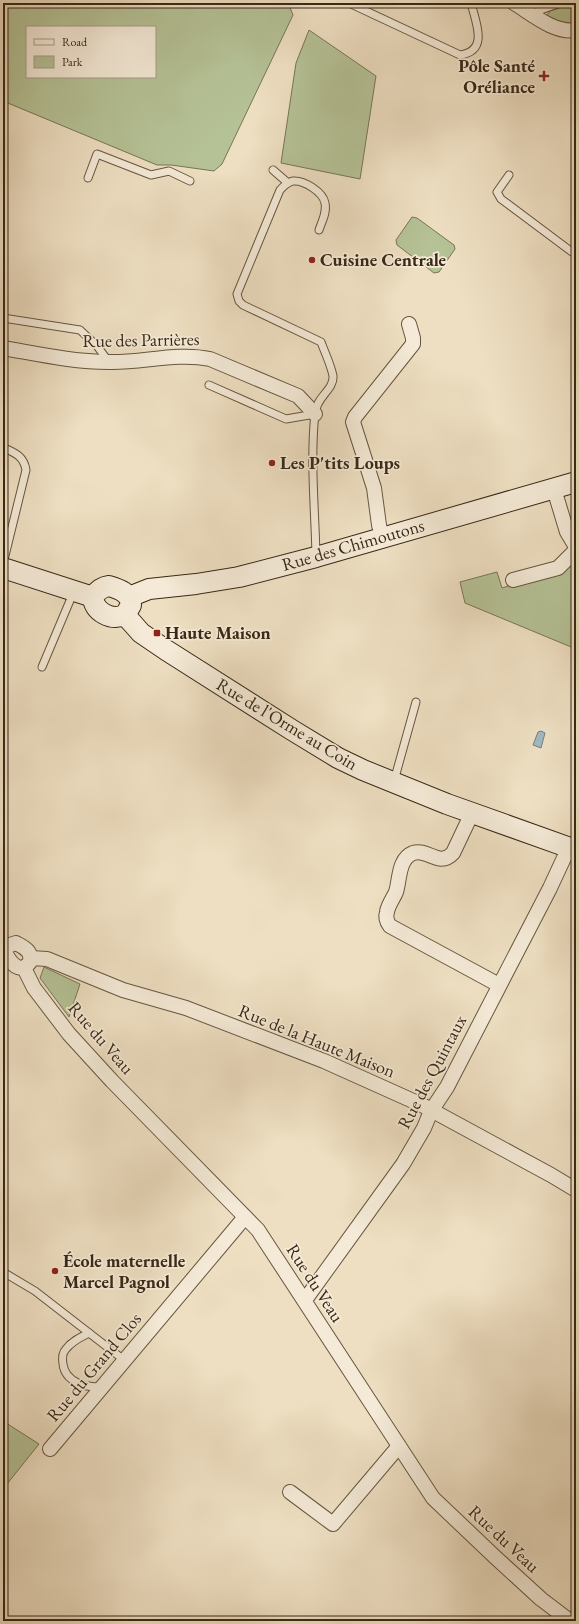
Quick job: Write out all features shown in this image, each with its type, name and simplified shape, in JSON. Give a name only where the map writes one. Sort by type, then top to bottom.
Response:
[{"type":"main road","name":"Rue des Chimoutons","points":[[127,606],[149,589],[196,584],[239,577],[316,557],[576,482]]},
{"type":"main road","points":[[3,568],[84,594],[96,609],[116,618],[127,606]]},
{"type":"main road","name":"Rue de l'Orme au Coin","points":[[84,594],[109,586],[122,591],[127,606],[147,637],[338,758],[393,783],[572,849]]},
{"type":"street","points":[[514,3],[558,28],[569,31],[576,30]]},
{"type":"street","points":[[382,537],[374,488],[354,422],[355,418],[412,344],[413,338],[410,324]]},
{"type":"street","name":"Rue des Parrières","points":[[3,348],[86,362],[109,362],[197,356],[210,359],[298,396],[314,414]]},
{"type":"street","points":[[513,580],[558,568],[576,549],[567,532],[554,489]]},
{"type":"street","points":[[472,813],[454,853],[448,859],[419,853],[413,853],[407,858],[401,866],[396,892],[386,912],[386,920],[390,926],[499,985]]},
{"type":"street","name":"Rue des Quintaux","points":[[305,1300],[403,1164],[424,1128],[431,1111],[446,1087],[572,849]]},
{"type":"street","name":"Rue du Veau","points":[[28,963],[21,969],[14,966],[7,958],[5,945],[16,943],[27,949],[28,963],[34,988],[69,1034],[112,1081],[258,1230],[434,1498],[495,1557],[570,1621]]},
{"type":"street","name":"Rue de la Haute Maison","points":[[28,963],[47,959],[122,990],[186,1008],[310,1055],[431,1111],[551,1175],[576,1190]]},
{"type":"street","name":"Rue du Grand Clos","points":[[50,1450],[124,1360],[246,1217]]},
{"type":"street","points":[[290,1492],[333,1524],[399,1446]]},
{"type":"lane","points":[[349,3],[460,55],[469,53],[476,46],[479,38],[471,3]]},
{"type":"lane","points":[[535,16],[538,10],[560,3]]},
{"type":"lane","points":[[88,178],[97,154],[151,175],[169,171],[190,181]]},
{"type":"lane","points":[[274,170],[288,183]]},
{"type":"lane","points":[[509,175],[497,192],[501,199],[572,252],[576,252]]},
{"type":"lane","points":[[316,557],[313,458],[314,414],[316,403],[331,386],[333,377],[321,342],[243,305],[239,301],[237,294],[280,190],[288,183],[295,181],[305,184],[314,188],[321,195],[325,202],[326,213],[319,230]]},
{"type":"lane","points":[[3,318],[80,330],[97,346],[109,362]]},
{"type":"lane","points":[[209,385],[286,419],[314,414]]},
{"type":"lane","points":[[3,564],[26,470],[25,464],[16,453],[4,448]]},
{"type":"lane","points":[[42,667],[84,594]]},
{"type":"lane","points":[[393,783],[416,702]]},
{"type":"lane","points":[[3,1272],[35,1290],[124,1360]]},
{"type":"lane","points":[[91,1335],[74,1341],[65,1349],[62,1357],[63,1368],[67,1375],[87,1387],[104,1385]]},
{"type":"green space","points":[[3,3],[288,3],[293,15],[222,164],[214,171],[171,165],[157,165],[3,101]]},
{"type":"green space","points":[[576,3],[576,23],[561,23],[547,15],[550,11]]},
{"type":"green space","points":[[309,30],[376,76],[360,179],[281,163],[296,63]]},
{"type":"green space","points":[[412,217],[417,218],[454,245],[455,249],[439,272],[434,273],[397,245],[396,240]]},
{"type":"green space","points":[[576,558],[576,649],[465,603],[460,582],[497,572],[502,588],[560,570]]},
{"type":"green space","points":[[44,967],[80,984],[69,1017],[40,978]]},
{"type":"green space","points":[[3,1421],[39,1444],[3,1489]]},
{"type":"water","points":[[541,731],[545,733],[541,748],[533,745],[538,732]]},
{"type":"place","name":"Pôle Santé Oréliance","points":[[544,76]]},
{"type":"place","name":"Cuisine Centrale","points":[[312,260]]},
{"type":"place","name":"Les P'tits Loups","points":[[272,463]]},
{"type":"place","name":"Haute Maison","points":[[157,633]]},
{"type":"place","name":"École maternelle Marcel Pagnol","points":[[55,1271]]}]
